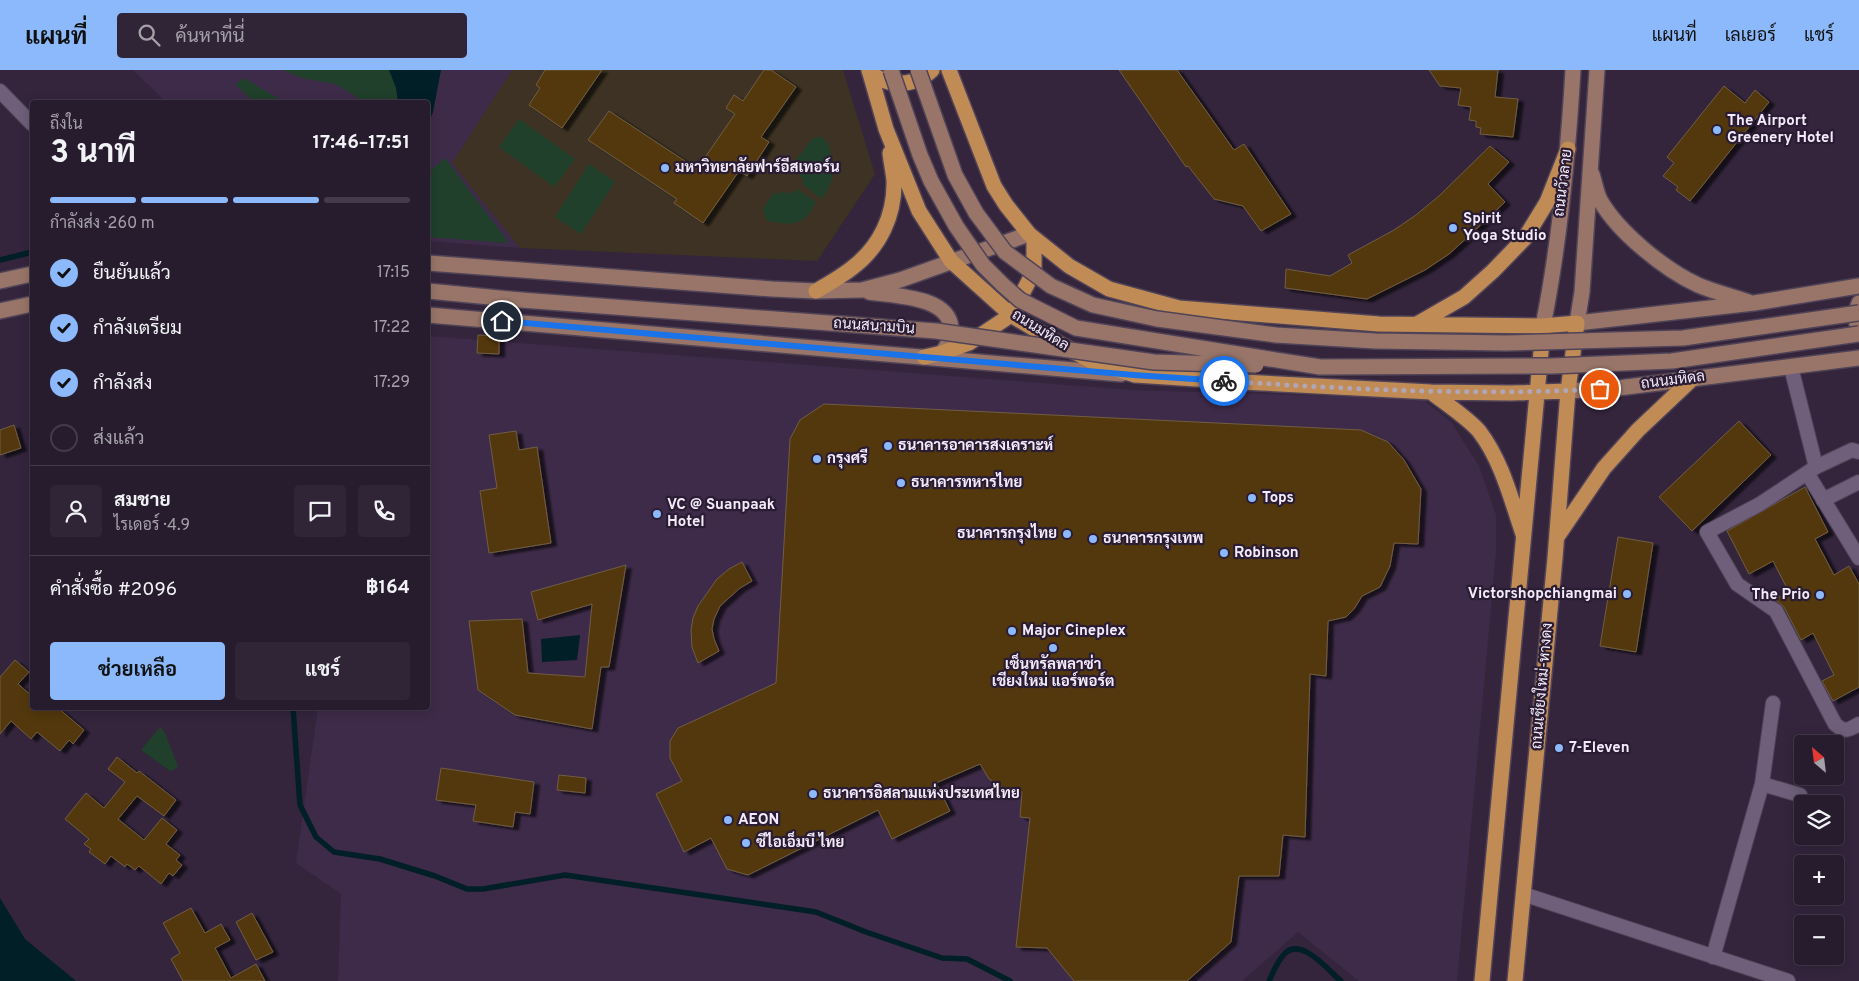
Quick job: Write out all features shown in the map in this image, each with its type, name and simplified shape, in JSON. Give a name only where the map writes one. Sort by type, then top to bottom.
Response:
[{"type":"main road","name":"ถนนมหิดล","points":[[869,70],[886,129],[919,211],[951,261],[1011,315],[1091,361],[1134,375],[1431,392],[1538,392],[1618,388],[1859,358]]},
{"type":"main road","points":[[869,70],[883,81],[898,84],[917,80],[932,70]]},
{"type":"main road","name":"ถนนมหิดล","points":[[891,70],[920,154],[944,204],[983,265],[1003,286],[1020,300],[1076,328],[1320,367],[1552,366],[1672,360],[1859,334]]},
{"type":"main road","points":[[918,70],[955,175],[976,213],[1005,252],[1051,286],[1093,305],[1157,319],[1276,335],[1375,341],[1506,343],[1683,338],[1859,313]]},
{"type":"main road","points":[[949,70],[994,186],[1006,205],[1031,236],[1069,266],[1110,288],[1179,308],[1360,322],[1543,326],[1754,304],[1859,286]]},
{"type":"main road","name":"ถนนวัวลาย","points":[[1543,326],[1550,293],[1568,150],[1573,70]]},
{"type":"main road","name":"ถนนวัวลาย","points":[[1577,323],[1582,292],[1589,166],[1597,70]]},
{"type":"main road","points":[[816,292],[854,267],[873,247],[886,229],[892,202],[894,180],[886,129]]},
{"type":"main road","points":[[1416,324],[1464,297],[1525,238],[1547,202],[1568,150]]},
{"type":"main road","points":[[1589,166],[1600,199],[1615,221],[1672,272],[1699,286],[1754,304]]},
{"type":"main road","points":[[430,264],[816,292],[862,290],[900,280],[951,261],[1031,236]]},
{"type":"main road","points":[[924,357],[942,353],[969,342],[1011,315],[1034,271],[1031,236]]},
{"type":"main road","points":[[0,281],[30,274]]},
{"type":"main road","points":[[862,290],[928,302],[940,308],[951,323],[949,344],[942,353]]},
{"type":"main road","name":"ถนนสนามบิน","points":[[430,291],[936,332],[1154,362],[1320,367]]},
{"type":"main road","points":[[1859,303],[1855,315],[1859,334]]},
{"type":"main road","points":[[0,311],[30,304]]},
{"type":"main road","name":"ถนนสนามบิน","points":[[430,314],[1134,375]]},
{"type":"main road","name":"ถนนเชียงใหม่-หางดง","points":[[1516,981],[1557,537],[1568,391],[1577,323]]},
{"type":"main road","points":[[1482,981],[1525,540],[1543,326]]},
{"type":"main road","points":[[1557,537],[1604,468],[1638,430],[1692,379]]},
{"type":"main road","points":[[1431,392],[1478,430],[1494,455],[1525,540]]},
{"type":"street","points":[[0,91],[30,122]]},
{"type":"street","points":[[1792,367],[1812,470],[1823,500],[1858,553]]},
{"type":"street","points":[[1859,452],[1852,450],[1812,470],[1760,504],[1707,532],[1737,584],[1776,611],[1835,724],[1840,729],[1848,730],[1859,724]]},
{"type":"street","points":[[1823,500],[1859,482]]},
{"type":"street","points":[[1713,957],[1762,784],[1773,703]]},
{"type":"street","points":[[1762,784],[1800,795]]},
{"type":"street","points":[[1524,894],[1788,981]]},
{"type":"shaded area","points":[[133,70],[512,70],[452,163],[520,248],[430,241],[430,100],[164,100]]},
{"type":"shaded area","name":"มหาวิทยาลัยฟาร์อีสเทอร์น","points":[[512,70],[843,70],[875,174],[817,261],[520,248],[452,163]]},
{"type":"shaded area","name":"เซ็นทรัลพลาซ่า เชียงใหม่ แอร์พอร์ต","points":[[430,336],[1132,390],[1422,399],[1451,422],[1479,466],[1496,515],[1496,552],[1457,981],[1359,981],[1298,932],[1242,981],[338,981],[341,894],[296,863],[318,710],[430,710]]},
{"type":"green space","points":[[283,70],[389,70],[396,88],[398,100],[362,100],[335,84],[302,78]]},
{"type":"green space","points":[[244,78],[281,100],[252,100],[235,84]]},
{"type":"green space","points":[[519,119],[575,159],[554,187],[499,147]]},
{"type":"green space","points":[[822,137],[830,149],[833,173],[831,182],[822,199],[802,184],[804,180],[799,176],[802,172],[797,168],[801,164],[796,160],[813,138]]},
{"type":"green space","points":[[445,158],[509,243],[430,237],[430,171]]},
{"type":"green space","points":[[589,164],[615,182],[581,234],[555,217]]},
{"type":"green space","points":[[797,189],[816,202],[807,216],[796,223],[789,224],[766,220],[763,209],[774,192],[779,195],[782,191],[787,194],[789,191],[794,194]]},
{"type":"green space","points":[[161,728],[164,731],[178,766],[174,770],[170,771],[141,750],[158,729]]},
{"type":"water","points":[[389,70],[441,70],[430,120],[430,100],[398,100],[396,88]]},
{"type":"water","points":[[580,635],[577,660],[542,662],[541,639]]},
{"type":"water","points":[[0,898],[25,939],[76,981],[0,981]]},
{"type":"building","points":[[545,70],[602,70],[562,128],[529,105],[540,88],[536,85]]},
{"type":"building","points":[[764,70],[771,70],[796,87],[761,137],[769,142],[747,176],[739,171],[703,223],[674,203],[677,199],[588,140],[609,111],[697,169],[735,114],[726,108],[734,95],[743,101]]},
{"type":"building","points":[[1119,70],[1177,70],[1234,150],[1244,144],[1291,214],[1261,231],[1243,206],[1214,199],[1188,166],[1186,167]]},
{"type":"building","points":[[1429,70],[1498,70],[1495,97],[1518,99],[1513,137],[1480,134],[1481,128],[1476,127],[1476,121],[1469,120],[1471,107],[1458,105],[1461,88],[1440,86]]},
{"type":"building","name":"The Airport Greenery Hotel","points":[[1724,86],[1745,103],[1755,90],[1769,102],[1690,201],[1676,190],[1678,187],[1663,176],[1674,163],[1667,157]]},
{"type":"building","points":[[1490,146],[1509,162],[1488,184],[1505,202],[1449,254],[1425,270],[1367,299],[1285,288],[1286,269],[1330,276],[1352,263],[1348,255],[1394,230],[1416,215],[1439,196]]},
{"type":"building","points":[[478,335],[499,336],[499,354],[477,353]]},
{"type":"building","name":"เซ็นทรัลพลาซ่า เชียงใหม่ แอร์พอร์ต","points":[[824,404],[1361,430],[1388,442],[1404,460],[1421,489],[1418,544],[1394,543],[1390,566],[1380,587],[1362,596],[1354,609],[1346,617],[1328,621],[1326,676],[1310,674],[1305,837],[1283,835],[1279,876],[1239,876],[1231,942],[1187,981],[1074,981],[1047,948],[1016,947],[1030,818],[1020,817],[1022,792],[1003,788],[989,779],[980,764],[936,783],[950,811],[892,839],[878,810],[748,875],[727,869],[711,838],[684,852],[656,794],[682,781],[670,758],[670,741],[678,728],[776,683],[790,439],[800,420]]},
{"type":"building","points":[[1739,421],[1771,455],[1692,531],[1659,497]]},
{"type":"building","points":[[14,425],[21,448],[0,455],[0,430]]},
{"type":"building","points":[[516,431],[519,450],[537,447],[551,543],[489,553],[480,491],[497,488],[489,435]]},
{"type":"building","name":"The Prio","points":[[1805,487],[1828,532],[1815,539],[1834,575],[1849,566],[1859,584],[1859,687],[1833,701],[1822,681],[1834,675],[1813,633],[1801,640],[1784,607],[1775,599],[1789,592],[1773,561],[1749,574],[1727,531]]},
{"type":"building","name":"Victorshopchiangmai","points":[[1618,537],[1653,543],[1636,652],[1600,646]]},
{"type":"building","points":[[742,562],[752,581],[740,588],[720,606],[712,629],[719,651],[698,663],[692,647],[691,630],[698,606],[717,579],[729,569]]},
{"type":"building","points":[[626,565],[609,667],[601,667],[592,729],[515,715],[478,690],[469,621],[522,619],[528,673],[585,677],[592,604],[538,620],[531,592]]},
{"type":"building","points":[[15,660],[29,672],[18,684],[30,694],[30,710],[60,710],[84,730],[73,744],[69,740],[60,751],[37,732],[31,739],[11,721],[0,734],[0,677]]},
{"type":"building","points":[[117,757],[137,773],[139,771],[176,800],[164,816],[137,796],[118,819],[144,840],[162,818],[177,830],[166,844],[180,855],[176,860],[182,865],[173,876],[169,873],[161,884],[139,866],[135,870],[127,864],[125,867],[111,856],[105,864],[89,852],[91,849],[84,844],[89,839],[65,819],[86,793],[104,808],[125,782],[108,769]]},
{"type":"building","points":[[441,768],[534,782],[530,814],[515,812],[513,827],[473,821],[476,805],[436,800]]},
{"type":"building","points":[[559,775],[586,778],[585,793],[557,790]]},
{"type":"building","points":[[191,908],[205,933],[221,924],[230,940],[215,948],[231,978],[256,964],[265,981],[183,981],[171,959],[180,953],[163,923]]},
{"type":"building","points":[[252,913],[273,952],[256,960],[236,922]]},
{"type":"waterway","points":[[0,260],[30,252]]},
{"type":"waterway","points":[[293,710],[300,805],[316,837],[334,852],[380,859],[435,876],[467,889],[483,889],[565,875],[816,912],[866,932],[942,958],[967,959],[1010,981]]},
{"type":"waterway","points":[[1269,981],[1282,957],[1289,951],[1296,949],[1312,956],[1341,981]]},
{"type":"way so far","points":[[1224,381],[1431,392],[1538,392],[1600,389]]},
{"type":"place","name":"The Airport Greenery Hotel","points":[[1717,130]]},
{"type":"place","name":"มหาวิทยาลัยฟาร์อีสเทอร์น","points":[[665,168]]},
{"type":"place","name":"Spirit Yoga Studio","points":[[1453,228]]},
{"type":"place","name":"ธนาคารอาคารสงเคราะห์","points":[[888,446]]},
{"type":"place","name":"กรุงศรี","points":[[817,459]]},
{"type":"place","name":"ธนาคารทหารไทย","points":[[901,483]]},
{"type":"place","name":"Tops","points":[[1252,498]]},
{"type":"place","name":"VC @ Suanpaak Hotel","points":[[657,514]]},
{"type":"place","name":"ธนาคารกรุงไทย","points":[[1067,534]]},
{"type":"place","name":"ธนาคารกรุงเทพ","points":[[1093,539]]},
{"type":"place","name":"Robinson","points":[[1224,553]]},
{"type":"place","name":"Victorshopchiangmai","points":[[1627,594]]},
{"type":"place","name":"The Prio","points":[[1820,595]]},
{"type":"place","name":"Major Cineplex","points":[[1012,631]]},
{"type":"place","name":"เซ็นทรัลพลาซ่า เชียงใหม่ แอร์พอร์ต","points":[[1053,648]]},
{"type":"place","name":"7-Eleven","points":[[1559,748]]},
{"type":"place","name":"ธนาคารอิสลามแห่งประเทศไทย","points":[[813,794]]},
{"type":"place","name":"AEON","points":[[728,820]]},
{"type":"place","name":"ซีไอเอ็มบี ไทย","points":[[746,843]]},
{"type":"route","points":[[502,321],[1224,381]]}]
